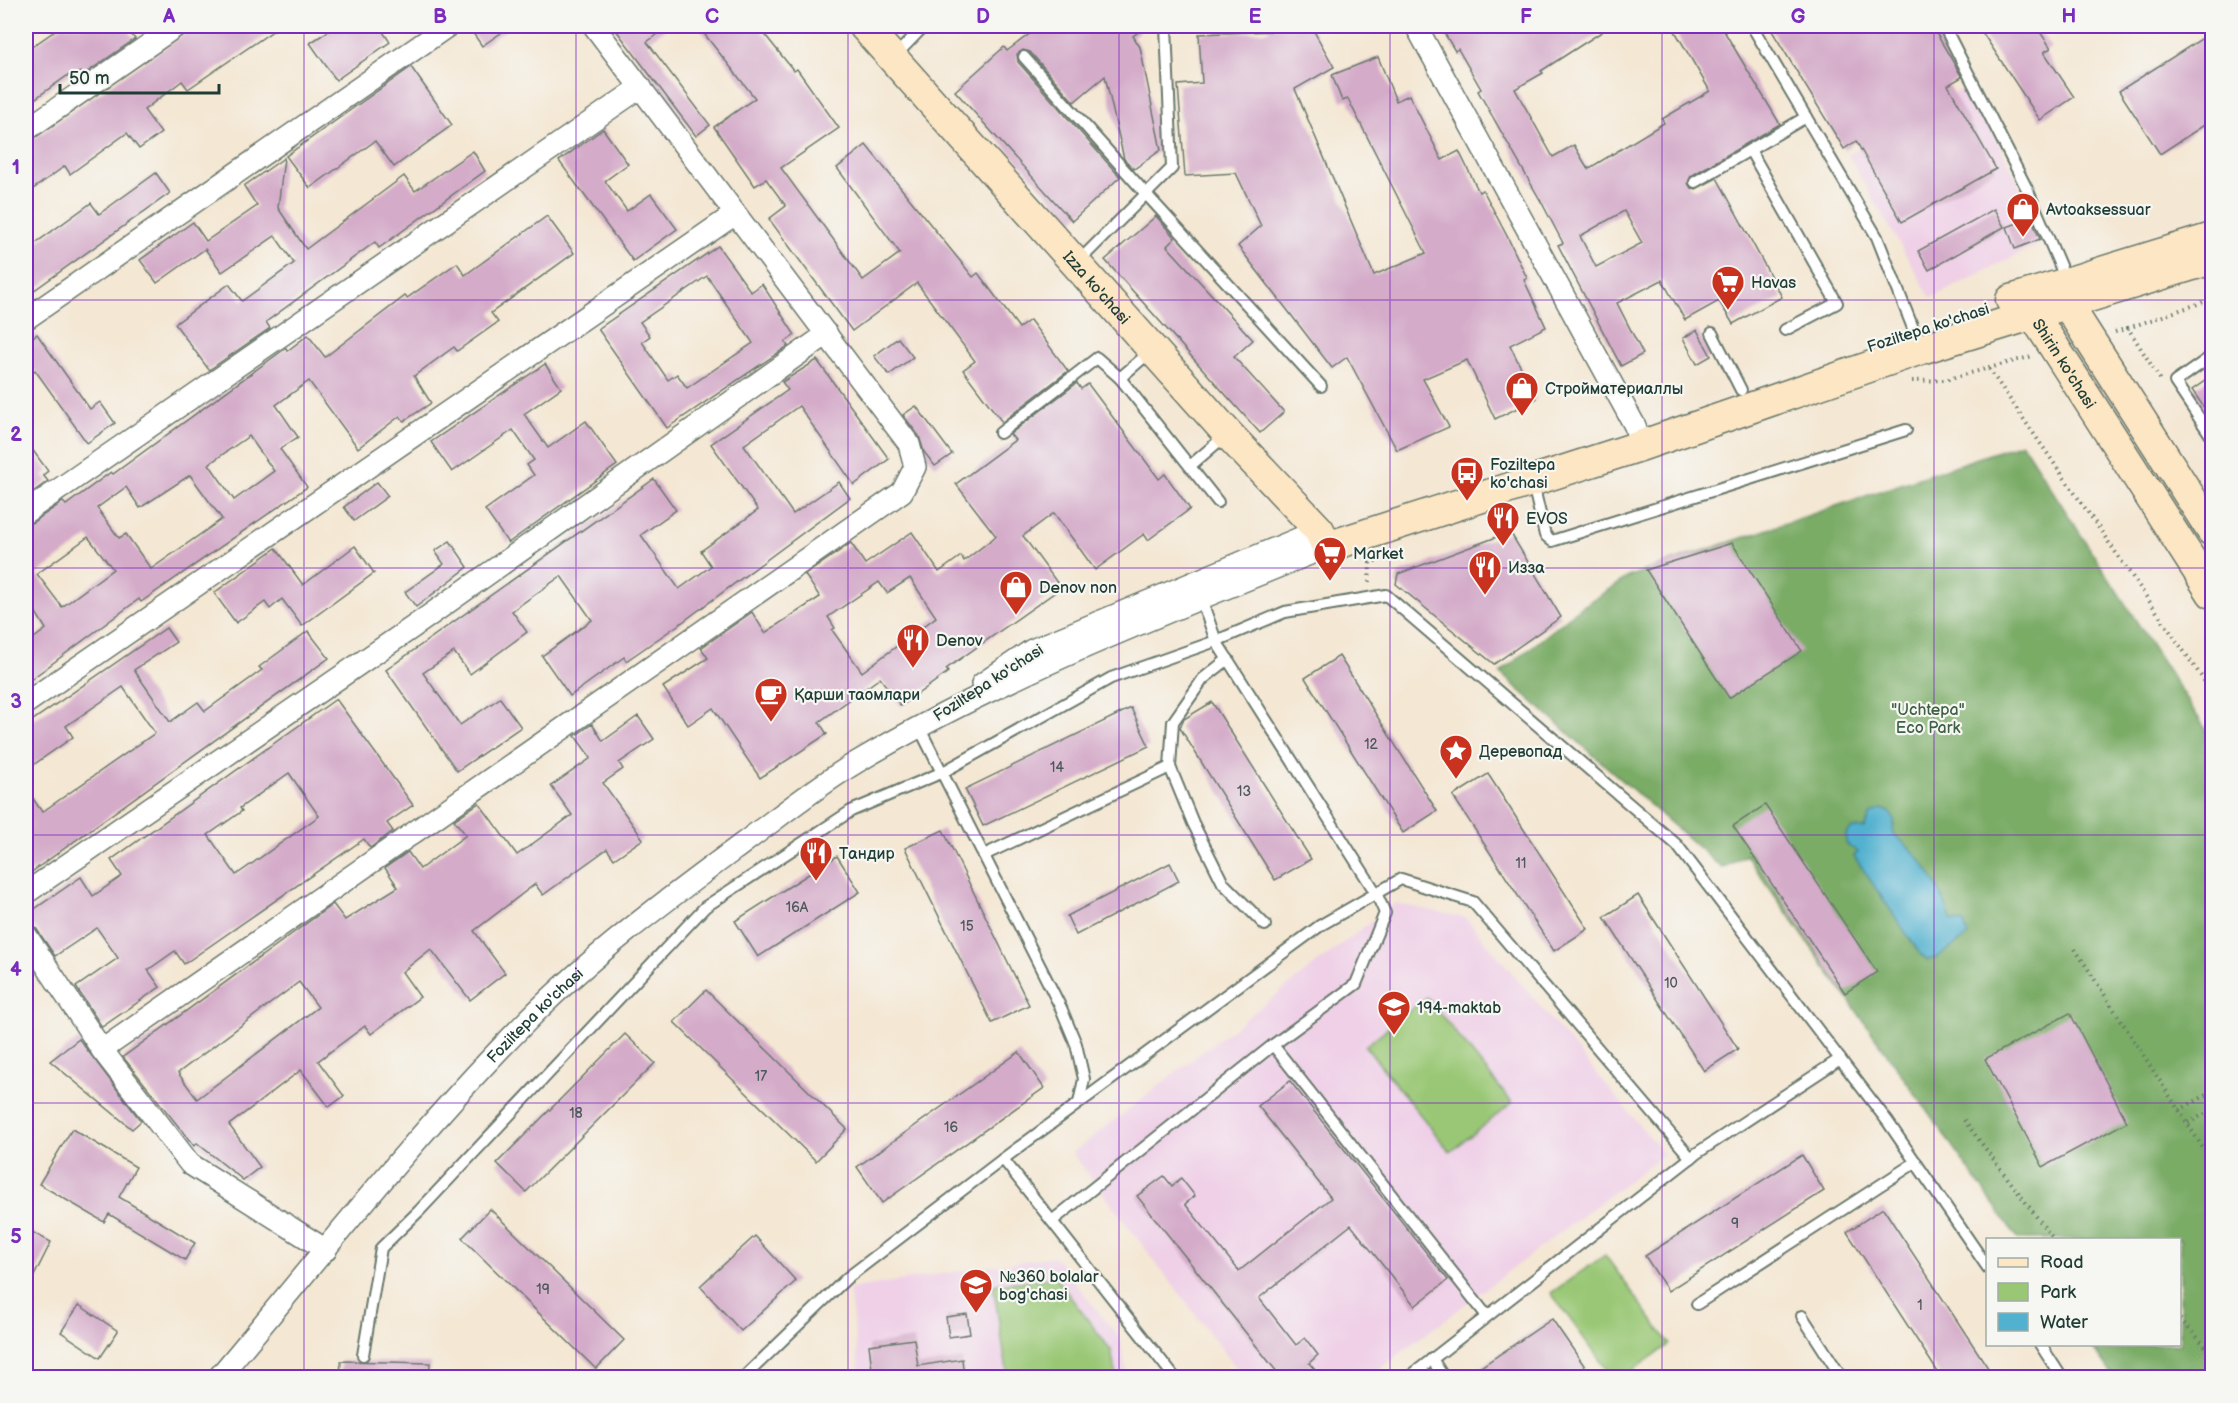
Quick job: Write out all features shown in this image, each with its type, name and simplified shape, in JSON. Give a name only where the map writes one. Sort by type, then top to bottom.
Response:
[{"type":"main road","name":"Izza ko'chasi","points":[[864,26],[1323,539]]},
{"type":"main road","name":"Foziltepa ko'chasi","points":[[1323,539],[1638,436],[1918,340],[2067,293],[2212,238]]},
{"type":"main road","name":"Foziltepa ko'chasi","points":[[2067,293],[2212,259]]},
{"type":"main road","name":"Shirin ko'chasi","points":[[2067,293],[2089,339],[2212,531]]},
{"type":"main road","name":"Shirin ko'chasi","points":[[2036,303],[2055,349],[2212,593]]},
{"type":"main road","name":"Foziltepa ko'chasi","points":[[1323,539],[1533,481],[1741,390],[1918,340]]},
{"type":"street","points":[[26,130],[176,26]]},
{"type":"street","points":[[26,319],[448,26]]},
{"type":"street","points":[[102,1050],[902,492],[915,467],[909,444],[594,26]]},
{"type":"street","points":[[1416,26],[1638,436]]},
{"type":"street","points":[[26,512],[641,87]]},
{"type":"street","points":[[26,703],[735,214]]},
{"type":"street","points":[[26,893],[413,627],[827,334]]},
{"type":"street","name":"Foziltepa ko'chasi","points":[[218,1377],[477,1074],[531,1017],[592,960],[697,877],[854,764],[919,727],[1042,667],[1201,598],[1323,539]]},
{"type":"street","name":"Foziltepa ko'chasi","points":[[919,727],[1032,650],[1323,539]]},
{"type":"street","points":[[26,935],[102,1050],[190,1164],[326,1250]]},
{"type":"lane","points":[[892,58],[924,26]]},
{"type":"lane","points":[[1076,264],[1172,168],[1166,26]]},
{"type":"lane","points":[[1752,26],[1877,237],[1918,340]]},
{"type":"lane","points":[[1944,26],[2028,191],[2067,293]]},
{"type":"lane","points":[[1024,57],[1321,386]]},
{"type":"lane","points":[[1695,182],[1806,117]]},
{"type":"lane","points":[[1750,150],[1837,303],[1785,330]]},
{"type":"lane","points":[[1712,333],[1741,390]]},
{"type":"lane","points":[[1120,378],[1153,349]]},
{"type":"lane","points":[[2212,356],[2175,382],[2212,437]]},
{"type":"lane","points":[[1000,433],[1097,358],[1120,378],[1218,502]]},
{"type":"lane","points":[[1533,481],[1545,535],[1551,541],[1906,430]]},
{"type":"lane","points":[[1190,466],[1228,434]]},
{"type":"lane","points":[[363,1355],[381,1248],[705,907],[851,811],[943,772],[1111,678],[1216,641],[1285,612],[1386,595],[1677,846],[1916,1162],[1986,1265]]},
{"type":"lane","points":[[1052,1221],[1273,1045],[1356,984],[1385,913],[1376,893],[1216,641],[1201,598]]},
{"type":"lane","points":[[1228,659],[1203,679],[1173,722],[1170,767],[1193,823],[1223,883],[1265,925]]},
{"type":"lane","points":[[919,727],[1038,959],[1076,1044],[1084,1079],[1079,1103]]},
{"type":"lane","points":[[984,855],[1170,767]]},
{"type":"lane","points":[[743,1377],[847,1278],[1003,1159],[1321,925],[1401,879],[1473,902],[1691,1158]]},
{"type":"lane","points":[[1273,1045],[1487,1317]]},
{"type":"lane","points":[[1408,1377],[1691,1158],[1840,1059]]},
{"type":"lane","points":[[1003,1159],[1175,1377]]},
{"type":"lane","points":[[1697,1304],[1916,1162]]},
{"type":"lane","points":[[1802,1316],[1842,1377]]},
{"type":"lane","points":[[2041,1346],[2062,1377]]},
{"type":"lane","points":[[1432,1359],[1444,1377]]},
{"type":"path","points":[[2089,339],[2128,328]]},
{"type":"path","points":[[1903,384],[1914,380],[1945,380],[2055,349]]},
{"type":"path","points":[[1989,369],[2212,692]]},
{"type":"path","points":[[1368,597],[1370,563],[1392,555]]},
{"type":"path","points":[[2075,949],[2212,1162]]},
{"type":"path","points":[[2180,1110],[2212,1092]]},
{"type":"path","points":[[2188,1123],[2212,1110]]},
{"type":"path","points":[[1964,1120],[2053,1238]]},
{"type":"path","points":[[2181,1320],[2212,1353]]},
{"type":"shaded area","points":[[1969,85],[2047,240],[1931,298],[1848,155]]},
{"type":"shaded area","name":"194-maktab","points":[[1395,903],[1466,918],[1664,1154],[1369,1377],[1244,1378],[1072,1153]]},
{"type":"shaded area","name":"№360 bolalar bog'chasi","points":[[1054,1256],[1120,1339],[1128,1377],[860,1377],[849,1289]]},
{"type":"green space","name":"\"Uchtepa\" Eco Park","points":[[2022,443],[2212,739],[2212,1377],[2114,1377],[2092,1346],[2181,1346],[2181,1238],[2017,1238],[1746,855],[1722,868],[1500,673],[1580,608],[1630,576]]},
{"type":"green space","points":[[1427,997],[1512,1103],[1450,1152],[1365,1046]]},
{"type":"green space","points":[[1605,1255],[1670,1344],[1623,1377],[1612,1377],[1551,1293]]},
{"type":"green space","points":[[1055,1277],[1111,1350],[1116,1377],[1008,1377],[993,1285]]},
{"type":"water","points":[[1882,809],[1890,812],[1894,819],[1893,834],[1922,862],[1936,883],[1951,920],[1964,923],[1968,936],[1936,958],[1927,960],[1920,954],[1854,856],[1858,852],[1846,843],[1846,834],[1850,830],[1864,828],[1871,814]]},
{"type":"building","points":[[62,26],[124,26],[135,39],[83,75],[81,72],[67,76],[26,105],[26,51]]},
{"type":"building","points":[[196,26],[280,26],[188,89],[182,81],[144,110],[161,133],[139,149],[127,133],[70,174],[65,166],[26,194],[26,144]]},
{"type":"building","points":[[336,26],[379,26],[390,42],[336,80],[310,43]]},
{"type":"building","points":[[468,26],[511,26],[482,46]]},
{"type":"building","points":[[613,26],[669,26],[647,42],[710,125],[696,136]]},
{"type":"building","points":[[698,26],[758,26],[794,71],[797,69],[839,128],[781,168],[863,280],[900,253],[837,168],[866,145],[973,277],[978,273],[1019,328],[1030,320],[1068,371],[1002,422],[963,370],[975,361],[917,283],[852,331],[769,219],[786,206],[766,179],[755,186],[714,127],[755,98]]},
{"type":"building","points":[[1040,26],[1146,26],[1133,36],[1140,47],[1161,150],[1134,169],[1124,159],[1105,76],[1074,102],[1030,52],[1023,50],[1017,54],[1018,62],[1120,177],[1072,221],[955,91],[1004,47],[1007,51]]},
{"type":"building","points":[[1266,26],[1311,26],[1334,67],[1295,89],[1374,275],[1426,253],[1348,99],[1342,101],[1332,75],[1378,57],[1396,101],[1409,95],[1442,160],[1459,151],[1479,192],[1483,190],[1508,238],[1546,327],[1510,345],[1536,399],[1495,419],[1467,360],[1423,379],[1449,427],[1397,450],[1347,357],[1332,368],[1238,246],[1261,226],[1236,173],[1185,176],[1178,85],[1202,83],[1199,34],[1270,31]]},
{"type":"building","points":[[1440,26],[1611,26],[1541,71],[1543,73],[1515,89],[1553,157],[1574,145],[1588,169],[1664,123],[1662,119],[1710,91],[1672,26],[1721,26],[1780,124],[1691,176],[1688,183],[1691,188],[1696,189],[1717,178],[1782,297],[1733,324],[1719,301],[1685,320],[1662,280],[1617,303],[1643,354],[1621,366],[1558,245],[1563,243],[1543,205],[1478,91],[1481,89],[1458,49],[1455,51]],"holes":[[[1624,211],[1642,243],[1596,267],[1580,236]]]},
{"type":"building","points":[[1769,26],[1932,26],[1962,77],[1948,85],[1996,169],[1902,222],[1856,141],[1844,149]]},
{"type":"building","points":[[1978,26],[2036,26],[2051,48],[2044,52],[2074,97],[2040,120]]},
{"type":"building","points":[[2212,32],[2212,120],[2160,154],[2119,91]]},
{"type":"building","points":[[411,67],[452,125],[394,167],[375,141],[310,188],[286,156]]},
{"type":"building","points":[[603,129],[628,164],[605,181],[627,211],[651,194],[677,229],[633,261],[559,161]]},
{"type":"building","points":[[473,151],[485,171],[379,248],[375,242],[266,322],[270,328],[209,370],[175,324],[229,284],[242,301],[294,263],[275,236],[222,272],[205,249],[157,283],[140,260],[193,222],[206,241],[257,206],[244,186],[284,158],[278,208],[306,249],[404,176],[415,191]]},
{"type":"building","points":[[156,173],[170,193],[26,296],[26,250],[91,203],[99,214]]},
{"type":"building","points":[[1994,209],[2004,227],[1929,270],[1918,251]]},
{"type":"building","points":[[547,216],[574,253],[491,313],[498,322],[457,351],[454,347],[414,376],[431,403],[404,421],[400,416],[358,448],[309,381],[276,405],[298,437],[280,449],[307,487],[141,602],[139,599],[26,683],[26,644],[46,629],[26,596],[26,525],[63,502],[66,505],[111,472],[113,474],[286,348],[287,351],[308,335],[325,357],[405,296],[407,298],[457,263],[465,275]],"holes":[[[249,436],[274,471],[234,500],[209,464]],[[190,475],[222,519],[151,569],[126,534],[119,538],[97,508],[126,487],[140,508]],[[88,537],[113,569],[62,607],[37,574]]]},
{"type":"building","points":[[1156,216],[1175,238],[1167,246],[1253,340],[1234,357],[1284,412],[1260,433],[1105,260]]},
{"type":"building","points":[[2031,218],[2040,239],[2015,249],[2007,227]]},
{"type":"building","points":[[718,246],[751,292],[762,284],[795,335],[785,342],[788,346],[667,428],[598,329]],"holes":[[[707,276],[753,343],[687,388],[677,374],[668,380],[642,342],[650,336],[640,322]]]},
{"type":"building","points":[[1697,330],[1711,356],[1697,364],[1683,338]]},
{"type":"building","points":[[37,334],[90,409],[100,402],[115,423],[87,443],[35,370],[26,377],[26,342]]},
{"type":"building","points":[[898,338],[913,357],[889,375],[874,356]]},
{"type":"building","points":[[817,360],[889,459],[854,485],[799,406],[744,445],[793,514],[839,482],[850,498],[684,621],[626,661],[624,657],[570,696],[542,656],[592,620],[561,576],[512,611],[527,632],[470,674],[454,652],[423,673],[460,725],[500,698],[521,727],[457,771],[386,670],[654,479],[676,510],[641,535],[679,589],[711,566],[701,551],[758,510],[711,444],[788,390],[782,382]]},
{"type":"building","points":[[545,364],[561,388],[524,414],[548,448],[586,421],[617,465],[508,543],[485,510],[534,475],[527,465],[534,460],[513,430],[452,472],[431,442]]},
{"type":"building","points":[[2212,376],[2212,419],[2192,390]]},
{"type":"building","points":[[1077,383],[1081,389],[1088,384],[1159,479],[1165,474],[1190,509],[1148,540],[1144,534],[1095,570],[1054,513],[1023,536],[1061,588],[946,669],[948,672],[901,706],[880,678],[819,722],[827,734],[760,778],[713,708],[688,725],[663,687],[708,658],[701,648],[752,612],[765,633],[820,597],[805,575],[851,543],[865,564],[912,532],[939,572],[961,556],[964,561],[996,536],[956,484],[1015,440],[1010,434]],"holes":[[[910,578],[936,617],[862,672],[832,630],[835,628],[828,617],[879,582],[887,593]]]},
{"type":"building","points":[[916,406],[952,454],[935,466],[924,452],[919,436],[903,415]]},
{"type":"building","points":[[26,441],[48,471],[43,475],[48,481],[26,497]]},
{"type":"building","points":[[377,482],[388,496],[354,521],[344,507]]},
{"type":"building","points":[[1510,532],[1561,617],[1494,664],[1396,584],[1398,574]]},
{"type":"building","points":[[450,541],[468,567],[416,607],[405,592],[444,564],[435,551]]},
{"type":"building","points":[[1732,543],[1802,651],[1729,698],[1646,570]]},
{"type":"building","points":[[355,546],[374,573],[302,626],[282,599],[270,609],[265,602],[236,623],[214,593],[276,548],[303,585]]},
{"type":"building","points":[[166,628],[176,642],[134,670],[170,722],[198,702],[205,711],[262,670],[259,667],[308,631],[329,658],[26,876],[26,788],[42,812],[155,733],[123,687],[66,726],[73,737],[26,770],[26,725]]},
{"type":"building","points":[[1339,656],[1437,811],[1403,833],[1305,678]]},
{"type":"building","points":[[336,699],[413,805],[387,823],[393,831],[370,848],[364,839],[184,964],[175,951],[148,970],[160,987],[102,1027],[76,987],[118,958],[97,928],[55,956],[36,928],[26,922],[26,915],[81,877],[93,896],[122,876],[111,860]],"holes":[[[289,773],[319,816],[236,875],[208,835],[242,811],[240,808]]]},
{"type":"building","points":[[1212,702],[1311,859],[1275,880],[1180,728],[1184,719]]},
{"type":"building","points":[[1131,708],[1149,746],[983,826],[965,789]]},
{"type":"building","points":[[638,716],[654,739],[619,763],[623,769],[603,783],[643,839],[614,859],[607,849],[543,895],[535,884],[474,931],[505,973],[470,1000],[431,949],[402,972],[420,997],[371,1034],[365,1026],[318,1061],[344,1096],[329,1107],[301,1070],[229,1125],[260,1167],[243,1180],[197,1143],[194,1146],[123,1057],[333,904],[345,920],[398,887],[385,868],[408,852],[420,869],[466,835],[454,820],[479,803],[517,855],[572,815],[551,786],[591,758],[575,736],[592,724],[603,741]],"holes":[[[299,982],[318,1007],[197,1099],[178,1073]]]},
{"type":"building","points":[[1488,774],[1588,929],[1554,951],[1453,796]]},
{"type":"building","points":[[1765,805],[1877,972],[1845,993],[1733,826]]},
{"type":"building","points":[[943,830],[1029,1005],[992,1023],[905,848]]},
{"type":"building","points":[[837,856],[860,892],[758,957],[735,921]]},
{"type":"building","points":[[1170,863],[1179,881],[1076,935],[1067,916]]},
{"type":"building","points":[[1638,895],[1738,1049],[1704,1071],[1604,917]]},
{"type":"building","points":[[706,990],[847,1129],[816,1161],[674,1022]]},
{"type":"building","points":[[2070,1013],[2127,1122],[2043,1167],[1985,1059]]},
{"type":"building","points":[[625,1034],[655,1063],[526,1192],[497,1163]]},
{"type":"building","points":[[79,1039],[141,1121],[132,1129],[50,1061]]},
{"type":"building","points":[[1019,1052],[1044,1088],[882,1203],[857,1167]]},
{"type":"building","points":[[1290,1081],[1448,1280],[1415,1306],[1351,1225],[1259,1298],[1296,1345],[1305,1338],[1318,1355],[1309,1363],[1321,1377],[1281,1377],[1137,1196],[1164,1176],[1172,1186],[1181,1178],[1195,1196],[1185,1204],[1239,1271],[1331,1198],[1258,1106]]},
{"type":"building","points":[[72,1129],[136,1167],[119,1197],[195,1243],[185,1260],[109,1214],[104,1222],[39,1184]]},
{"type":"building","points":[[1802,1155],[1824,1191],[1668,1291],[1645,1256]]},
{"type":"building","points":[[1883,1208],[1994,1377],[1941,1377],[1847,1232]]},
{"type":"building","points":[[490,1209],[624,1340],[596,1369],[462,1238]]},
{"type":"building","points":[[26,1229],[51,1242],[26,1292]]},
{"type":"building","points":[[755,1236],[796,1281],[741,1331],[700,1286]]},
{"type":"building","points":[[79,1305],[118,1331],[100,1358],[61,1332]]},
{"type":"building","points":[[967,1314],[970,1334],[949,1337],[946,1317]]},
{"type":"building","points":[[1552,1319],[1592,1377],[1466,1377]]},
{"type":"building","points":[[914,1339],[918,1366],[962,1359],[964,1377],[873,1377],[869,1345]]},
{"type":"building","points":[[341,1361],[430,1363],[429,1377],[340,1377]]},
{"type":"place","name":"Avtoaksessuar","points":[[2023,238]]},
{"type":"place","name":"Havas","points":[[1728,311]]},
{"type":"place","name":"Стройматериаллы","points":[[1522,417]]},
{"type":"place","name":"Foziltepa ko'chasi","points":[[1467,502]]},
{"type":"place","name":"EVOS","points":[[1503,547]]},
{"type":"place","name":"Market","points":[[1330,582]]},
{"type":"place","name":"Изза","points":[[1485,596]]},
{"type":"place","name":"Denov non","points":[[1016,616]]},
{"type":"place","name":"Denov","points":[[913,669]]},
{"type":"place","name":"Қарши таомлари","points":[[771,723]]},
{"type":"place","name":"Деревопад","points":[[1456,780]]},
{"type":"place","name":"Тандир","points":[[816,882]]},
{"type":"place","name":"194-maktab","points":[[1394,1036]]},
{"type":"place","name":"№360 bolalar bog'chasi","points":[[976,1314]]}]
